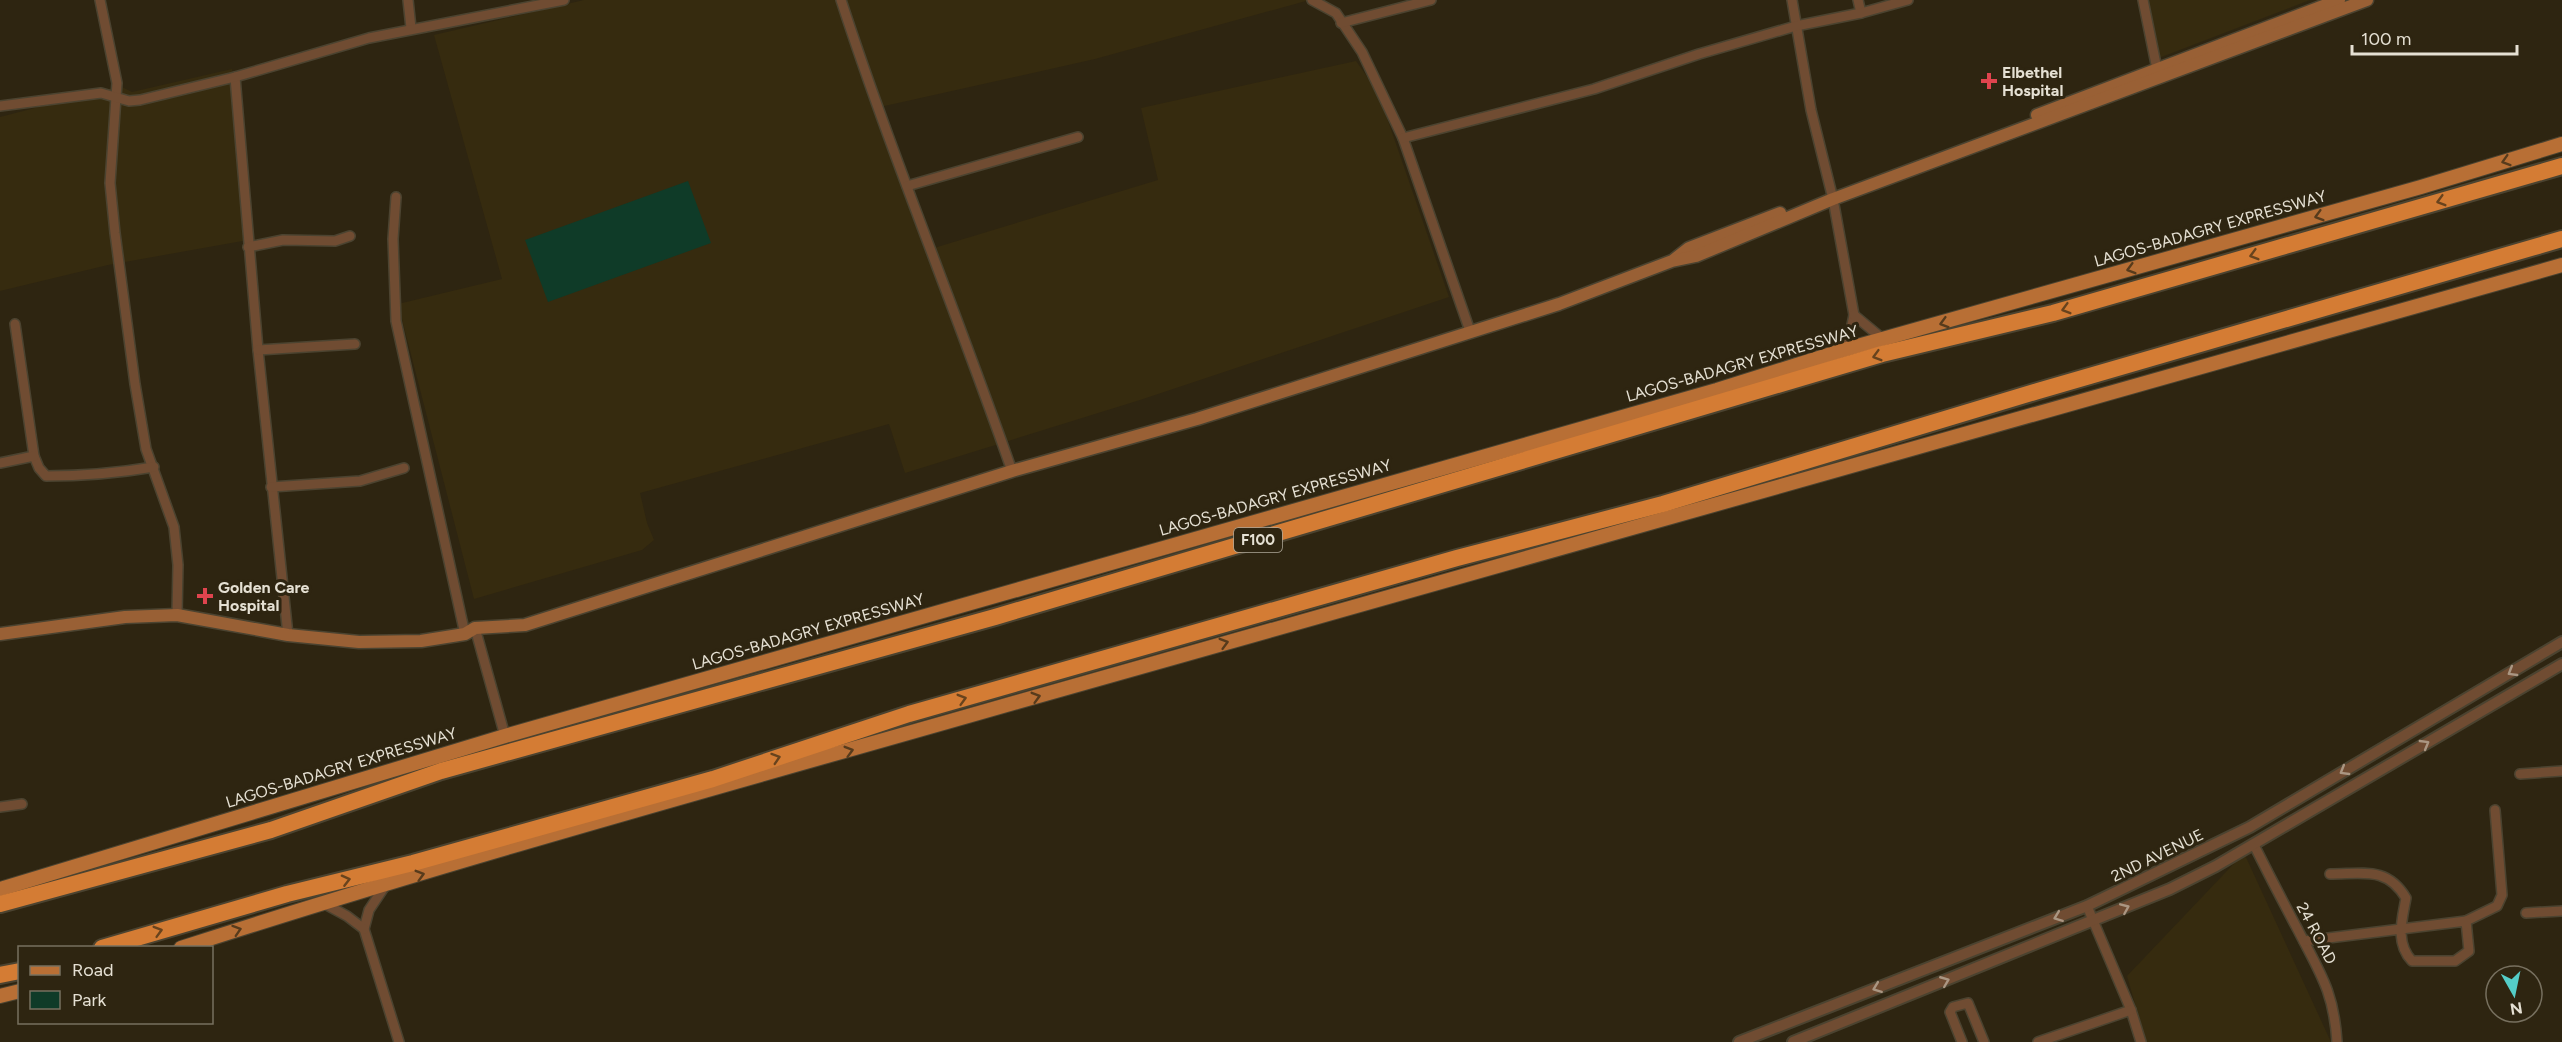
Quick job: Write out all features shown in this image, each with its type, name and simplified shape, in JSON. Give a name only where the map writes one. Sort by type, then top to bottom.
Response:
[{"type":"highway","name":"LAGOS-BADAGRY EXPRESSWAY","points":[[0,904],[271,830],[441,771],[995,617],[1882,354],[2053,313],[2562,166]]},
{"type":"highway","points":[[109,946],[287,894],[413,863],[701,782],[909,714],[1457,558],[1663,504],[2038,391],[2562,239]]},
{"type":"highway","points":[[0,975],[18,971]]},
{"type":"main road","points":[[2158,75],[2340,0]]},
{"type":"main road","points":[[0,634],[125,616],[177,615],[288,635],[359,642],[422,641],[470,631],[525,625],[1012,471],[1040,465],[1114,441],[1197,419],[1559,304],[1672,261],[1696,256],[1833,196],[2367,0]]},
{"type":"main road","name":"LAGOS-BADAGRY EXPRESSWAY","points":[[0,890],[505,736],[1717,390],[1847,349],[2410,190],[2562,144]]},
{"type":"main road","points":[[187,946],[323,903],[1703,506],[2562,265]]},
{"type":"main road","points":[[0,996],[18,992]]},
{"type":"street","points":[[100,0],[116,74],[110,183],[146,449],[174,527],[178,565],[177,615]]},
{"type":"street","points":[[408,0],[411,28]]},
{"type":"street","points":[[0,106],[100,93],[129,101],[141,100],[235,77],[411,28],[564,0]]},
{"type":"street","points":[[841,0],[878,110],[987,396],[1012,471]]},
{"type":"street","points":[[1312,0],[1336,13]]},
{"type":"street","points":[[1331,0],[1341,23],[1362,52],[1403,138],[1470,331]]},
{"type":"street","points":[[1341,23],[1431,0]]},
{"type":"street","points":[[1792,0],[1810,110],[1833,196],[1854,315],[1847,349]]},
{"type":"street","points":[[1858,0],[1861,13]]},
{"type":"street","points":[[1403,138],[1594,89],[1699,54],[1796,26],[1861,13],[1908,0]]},
{"type":"street","points":[[2143,0],[2158,75]]},
{"type":"street","points":[[235,77],[248,247],[288,635]]},
{"type":"street","points":[[907,186],[1078,136]]},
{"type":"street","points":[[396,197],[393,239],[396,321],[470,631],[505,736]]},
{"type":"street","points":[[248,247],[283,240],[335,241],[350,236]]},
{"type":"street","points":[[1854,315],[1884,340]]},
{"type":"street","points":[[15,324],[34,456],[39,468],[46,476],[96,476],[154,467]]},
{"type":"street","points":[[258,350],[356,344]]},
{"type":"street","points":[[0,463],[34,456]]},
{"type":"street","points":[[271,487],[360,481],[404,468]]},
{"type":"street","name":"2ND AVENUE","points":[[1739,1042],[2087,906],[2250,827],[2562,642]]},
{"type":"street","name":"2ND AVENUE","points":[[1793,1042],[2170,889],[2254,844],[2562,664]]},
{"type":"street","points":[[2520,774],[2562,771]]},
{"type":"street","points":[[0,807],[22,804]]},
{"type":"street","points":[[2304,941],[2466,921],[2497,906],[2502,895],[2495,810]]},
{"type":"street","name":"24 ROAD","points":[[2254,844],[2319,966],[2334,1013],[2337,1042]]},
{"type":"street","points":[[2330,874],[2380,874],[2393,880],[2406,898],[2401,930],[2402,946],[2412,962],[2455,961],[2469,951],[2466,921]]},
{"type":"street","points":[[385,886],[369,910],[364,929],[399,1042]]},
{"type":"street","points":[[323,903],[347,916],[364,929]]},
{"type":"street","points":[[2087,906],[2131,1010],[2141,1042]]},
{"type":"street","points":[[2526,913],[2562,911]]},
{"type":"street","points":[[1962,1042],[1950,1012],[1953,1007],[1968,1003],[1972,1008],[1984,1042]]},
{"type":"street","points":[[2038,1042],[2131,1010]]},
{"type":"shaded area","points":[[584,0],[1319,0],[1319,4],[1306,1],[1095,59],[880,107],[934,248],[1158,180],[1141,108],[1356,61],[1378,92],[1449,297],[1140,400],[905,473],[889,424],[640,493],[647,523],[654,540],[642,550],[474,599],[398,304],[502,279],[434,35]]},
{"type":"shaded area","points":[[2142,0],[2310,0],[2151,61]]},
{"type":"shaded area","points":[[232,69],[248,240],[108,265],[0,291],[0,117],[120,86],[132,92]]},
{"type":"shaded area","points":[[2244,853],[2331,1042],[2146,1042],[2127,976]]},
{"type":"green space","points":[[688,181],[711,243],[548,302],[525,240]]},
{"type":"place","name":"Elbethel Hospital","points":[[1989,81]]},
{"type":"place","name":"Golden Care Hospital","points":[[205,596]]}]
